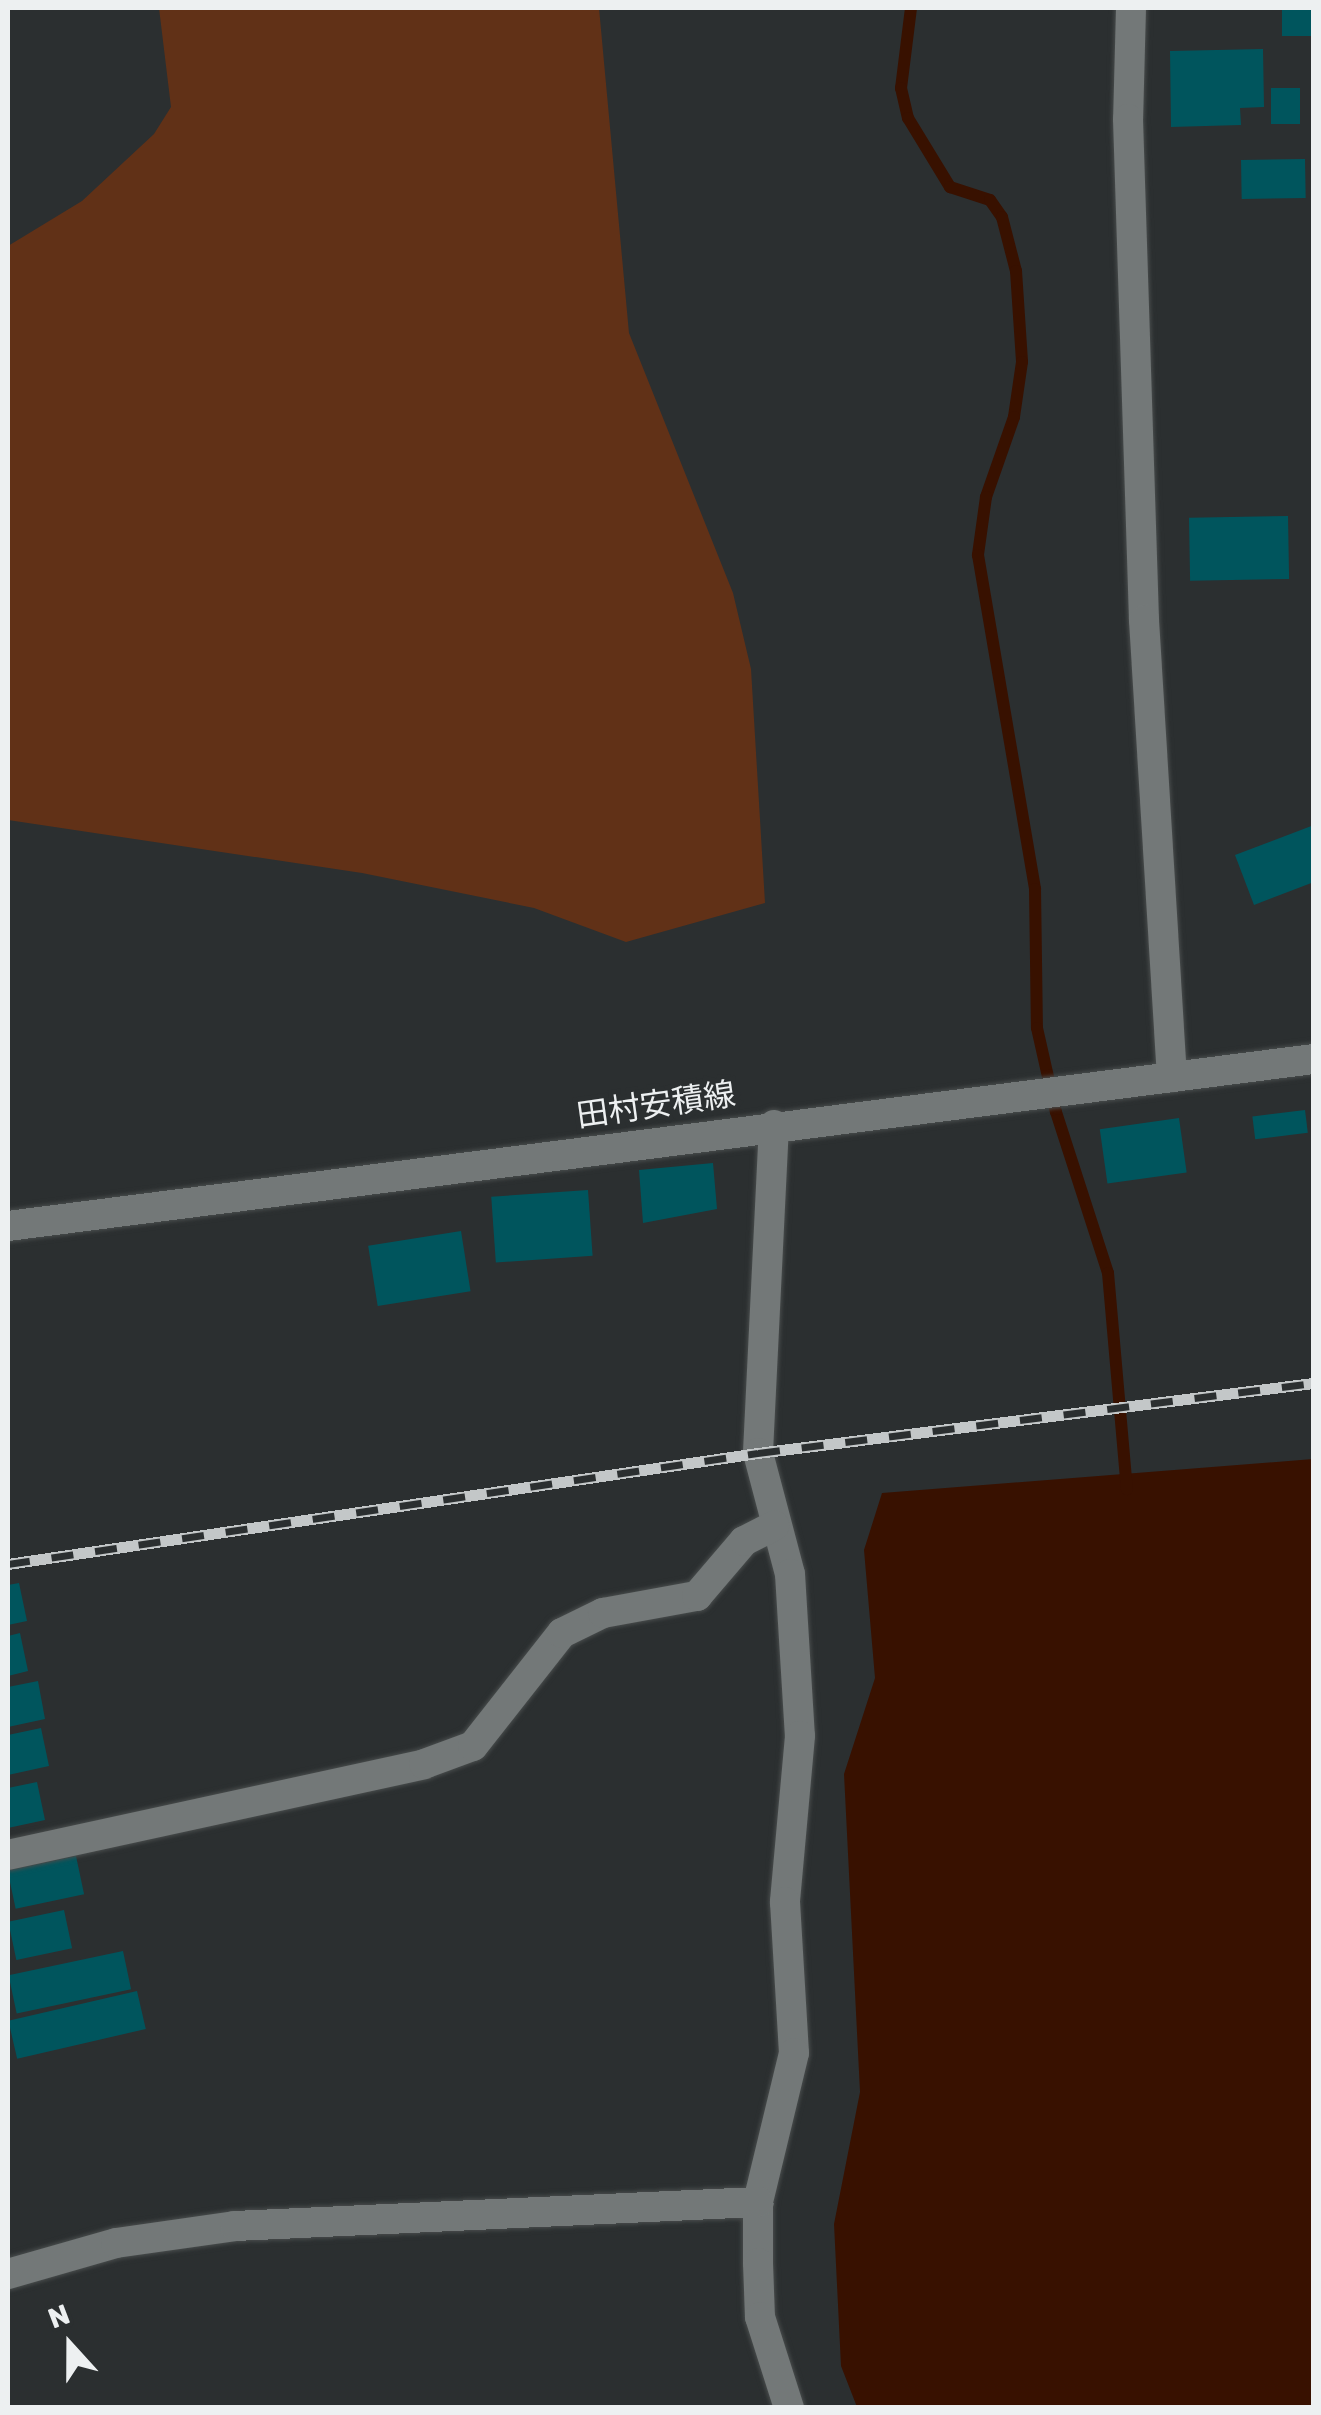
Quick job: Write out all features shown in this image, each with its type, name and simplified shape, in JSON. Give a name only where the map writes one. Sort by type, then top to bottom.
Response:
[{"type":"street","points":[[1131,8],[1128,119],[1144,620],[1172,1077]]},
{"type":"street","name":"田村安積線","points":[[8,1226],[774,1125],[1314,1059]]},
{"type":"street","points":[[774,1125],[758,1453],[774,1526],[790,1574],[800,1736],[785,1902],[795,2027],[786,2097],[758,2202],[760,2317],[789,2408]]},
{"type":"street","points":[[8,1855],[462,1750],[490,1726],[562,1633],[603,1613],[697,1596],[744,1541],[774,1526]]},
{"type":"street","points":[[8,2274],[116,2243],[235,2226],[758,2202]]},
{"type":"shaded area","points":[[159,8],[599,8],[629,333],[733,593],[751,669],[765,903],[626,942],[534,908],[362,873],[8,820],[8,246],[82,201],[154,134],[171,107]]},
{"type":"shaded area","points":[[1313,1459],[1313,2407],[857,2407],[841,2366],[834,2224],[860,2092],[844,1774],[875,1678],[864,1550],[882,1493]]},
{"type":"building","points":[[1282,8],[1314,8],[1314,36],[1282,36]]},
{"type":"building","points":[[1263,49],[1264,107],[1240,108],[1241,125],[1171,127],[1170,51]]},
{"type":"building","points":[[1271,88],[1300,88],[1300,124],[1271,124]]},
{"type":"building","points":[[1305,159],[1306,198],[1242,199],[1241,160]]},
{"type":"building","points":[[1288,516],[1289,579],[1190,581],[1189,518]]},
{"type":"building","points":[[1314,825],[1314,882],[1254,905],[1235,855]]},
{"type":"building","points":[[1305,1110],[1308,1133],[1255,1139],[1252,1116]]},
{"type":"building","points":[[1179,1118],[1187,1172],[1107,1184],[1100,1129]]},
{"type":"building","points":[[713,1163],[717,1209],[643,1223],[639,1170]]},
{"type":"building","points":[[588,1190],[593,1256],[496,1263],[491,1197]]},
{"type":"building","points":[[461,1231],[471,1291],[378,1306],[368,1246]]},
{"type":"building","points":[[19,1583],[27,1621],[8,1625],[8,1585]]},
{"type":"building","points":[[20,1633],[28,1671],[8,1676],[8,1636]]},
{"type":"building","points":[[38,1681],[45,1719],[8,1727],[8,1687]]},
{"type":"building","points":[[41,1728],[49,1766],[8,1775],[8,1735]]},
{"type":"building","points":[[37,1782],[45,1820],[8,1828],[8,1788]]},
{"type":"building","points":[[76,1856],[84,1894],[16,1909],[8,1870]]},
{"type":"building","points":[[64,1910],[72,1948],[16,1960],[8,1922]]},
{"type":"building","points":[[123,1951],[131,1989],[17,2013],[9,1975]]},
{"type":"building","points":[[137,1991],[146,2029],[17,2059],[8,2021]]},
{"type":"waterway","points":[[911,8],[901,88],[908,118],[950,187],[990,200],[1002,217],[1016,271],[1022,362],[1014,417],[986,497],[978,555],[1035,889],[1037,1028],[1056,1112],[1108,1273],[1127,1489]]},
{"type":"railway","points":[[8,1564],[758,1453],[1314,1383]]}]
